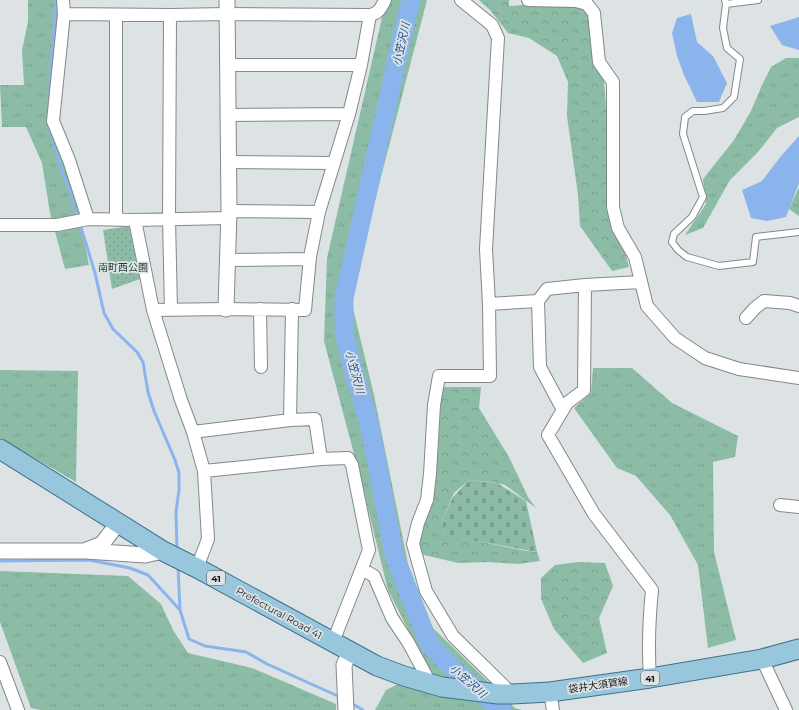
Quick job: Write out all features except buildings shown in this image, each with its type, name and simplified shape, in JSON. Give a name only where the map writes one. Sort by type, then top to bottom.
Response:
[{"type":"main road","name":"Prefectural Road 41","points":[[0,450],[163,551],[350,652],[377,666],[404,676],[436,685]]},
{"type":"main road","name":"袋井大須賀線","points":[[436,685],[552,701],[650,678],[762,659],[799,649]]},
{"type":"street","points":[[63,0],[64,14],[53,121],[88,219]]},
{"type":"street","points":[[153,310],[305,310],[310,259],[320,212],[349,114],[371,14],[376,0]]},
{"type":"street","points":[[64,14],[170,16],[227,7],[371,14],[381,9],[385,0]]},
{"type":"street","points":[[461,0],[492,25],[498,38],[486,248],[489,304],[490,376],[439,376],[434,405],[427,500],[418,522],[413,544],[426,592],[453,636],[505,694]]},
{"type":"street","points":[[528,0],[576,1],[587,4],[594,13],[599,62],[613,82],[613,207],[618,228],[635,257],[647,306],[675,338],[705,358],[739,369],[799,378]]},
{"type":"street","points":[[226,309],[228,214],[227,7]]},
{"type":"street","points":[[116,15],[116,219]]},
{"type":"street","points":[[170,16],[169,219],[171,310]]},
{"type":"street","points":[[227,65],[361,65]]},
{"type":"street","points":[[227,115],[349,114]]},
{"type":"street","points":[[228,162],[334,163]]},
{"type":"street","points":[[0,225],[57,225],[88,219],[169,219],[228,214],[320,212]]},
{"type":"street","points":[[134,220],[153,310],[181,400],[193,432],[204,471],[208,539],[197,568]]},
{"type":"street","points":[[227,260],[310,259]]},
{"type":"street","points":[[563,410],[540,367],[538,301],[547,289],[641,282]]},
{"type":"street","points":[[585,285],[584,390],[567,403],[548,435],[594,514],[652,590],[648,656],[650,678]]},
{"type":"street","points":[[489,304],[538,301]]},
{"type":"street","points":[[746,318],[764,301],[790,303],[799,306]]},
{"type":"street","points":[[290,420],[292,309]]},
{"type":"street","points":[[260,310],[261,367]]},
{"type":"street","points":[[193,432],[290,420],[315,419],[321,459]]},
{"type":"street","points":[[204,471],[321,459],[348,458],[352,465],[369,550],[333,642]]},
{"type":"street","points":[[780,505],[799,507]]},
{"type":"street","points":[[86,551],[102,544],[118,523]]},
{"type":"street","points":[[0,551],[86,551],[145,555],[163,551]]},
{"type":"street","points":[[362,569],[374,576],[392,618],[408,642],[421,666],[436,685]]},
{"type":"street","points":[[346,710],[344,665],[350,652]]},
{"type":"street","points":[[762,659],[786,710]]},
{"type":"street","points":[[0,662],[18,710]]},
{"type":"lane","points":[[758,0],[725,2],[723,28],[727,48],[740,59],[734,97],[723,108],[704,111],[693,110],[685,117],[683,134],[702,197],[692,217],[674,234],[672,242],[678,250],[687,257],[719,266],[753,262],[756,237],[799,232]]},
{"type":"green space","points":[[28,0],[63,0],[57,132],[78,210],[89,265],[65,269],[50,213],[42,163],[26,127],[2,127],[0,85],[24,85],[22,50],[28,22]]},
{"type":"green space","points":[[386,0],[427,0],[350,296],[374,395],[408,564],[433,628],[515,708],[522,710],[375,710],[386,690],[428,669],[388,590],[362,484],[324,341],[327,258]]},
{"type":"green space","points":[[479,0],[509,0],[509,6],[576,1],[594,13],[603,67],[613,207],[629,267],[612,271],[580,226],[578,195],[567,116],[568,82],[557,56],[529,38],[508,33],[490,10]]},
{"type":"green space","points":[[786,58],[799,58],[799,117],[777,128],[758,152],[730,180],[703,228],[685,235],[706,204],[703,179],[734,140],[751,111],[771,67]]},
{"type":"green space","points":[[799,187],[799,216],[789,209]]},
{"type":"green space","name":"南町西公園","points":[[129,226],[140,279],[112,289],[103,230]]},
{"type":"green space","points":[[593,368],[632,368],[672,403],[738,436],[735,457],[713,462],[714,552],[736,640],[708,648],[698,565],[670,515],[636,476],[617,468],[574,408],[591,393]]},
{"type":"green space","points":[[0,370],[78,371],[76,482],[0,438]]},
{"type":"green space","points":[[442,387],[481,387],[479,408],[509,457],[528,497],[536,508],[505,485],[469,480],[454,493],[442,521],[444,534],[537,552],[540,561],[518,564],[488,562],[458,563],[420,554],[419,541],[433,495],[438,453]]},
{"type":"green space","points":[[469,480],[497,483],[526,501],[537,552],[444,535],[442,521],[453,497]]},
{"type":"green space","points":[[579,562],[605,563],[613,586],[599,618],[607,653],[583,663],[554,629],[541,599],[541,578],[555,565]]},
{"type":"green space","points":[[0,571],[128,576],[161,604],[173,630],[188,653],[252,668],[336,704],[336,710],[41,710],[31,708],[0,622]]},
{"type":"water","points":[[691,14],[697,42],[713,56],[727,83],[719,102],[697,102],[677,56],[672,33],[677,18]]},
{"type":"water","points":[[799,17],[799,50],[782,45],[770,26]]},
{"type":"water","points":[[799,136],[799,183],[786,217],[767,221],[751,218],[742,190],[762,181],[781,156]]},
{"type":"waterway","points":[[49,106],[56,0]]},
{"type":"waterway","name":"小笠沢川","points":[[411,0],[344,298],[344,331],[371,431],[394,555],[421,624],[430,645],[457,673],[502,710]]},
{"type":"waterway","points":[[48,121],[78,219]]},
{"type":"waterway","points":[[80,224],[95,273],[104,313],[113,329],[137,352],[143,362],[148,392],[154,411],[179,473],[179,490],[176,512],[177,550]]},
{"type":"waterway","points":[[0,561],[89,560],[130,568],[148,575],[180,610]]},
{"type":"waterway","points":[[178,566],[180,610],[189,639],[205,646],[246,652],[267,664],[340,697]]},
{"type":"waterway","points":[[351,703],[363,710]]}]
